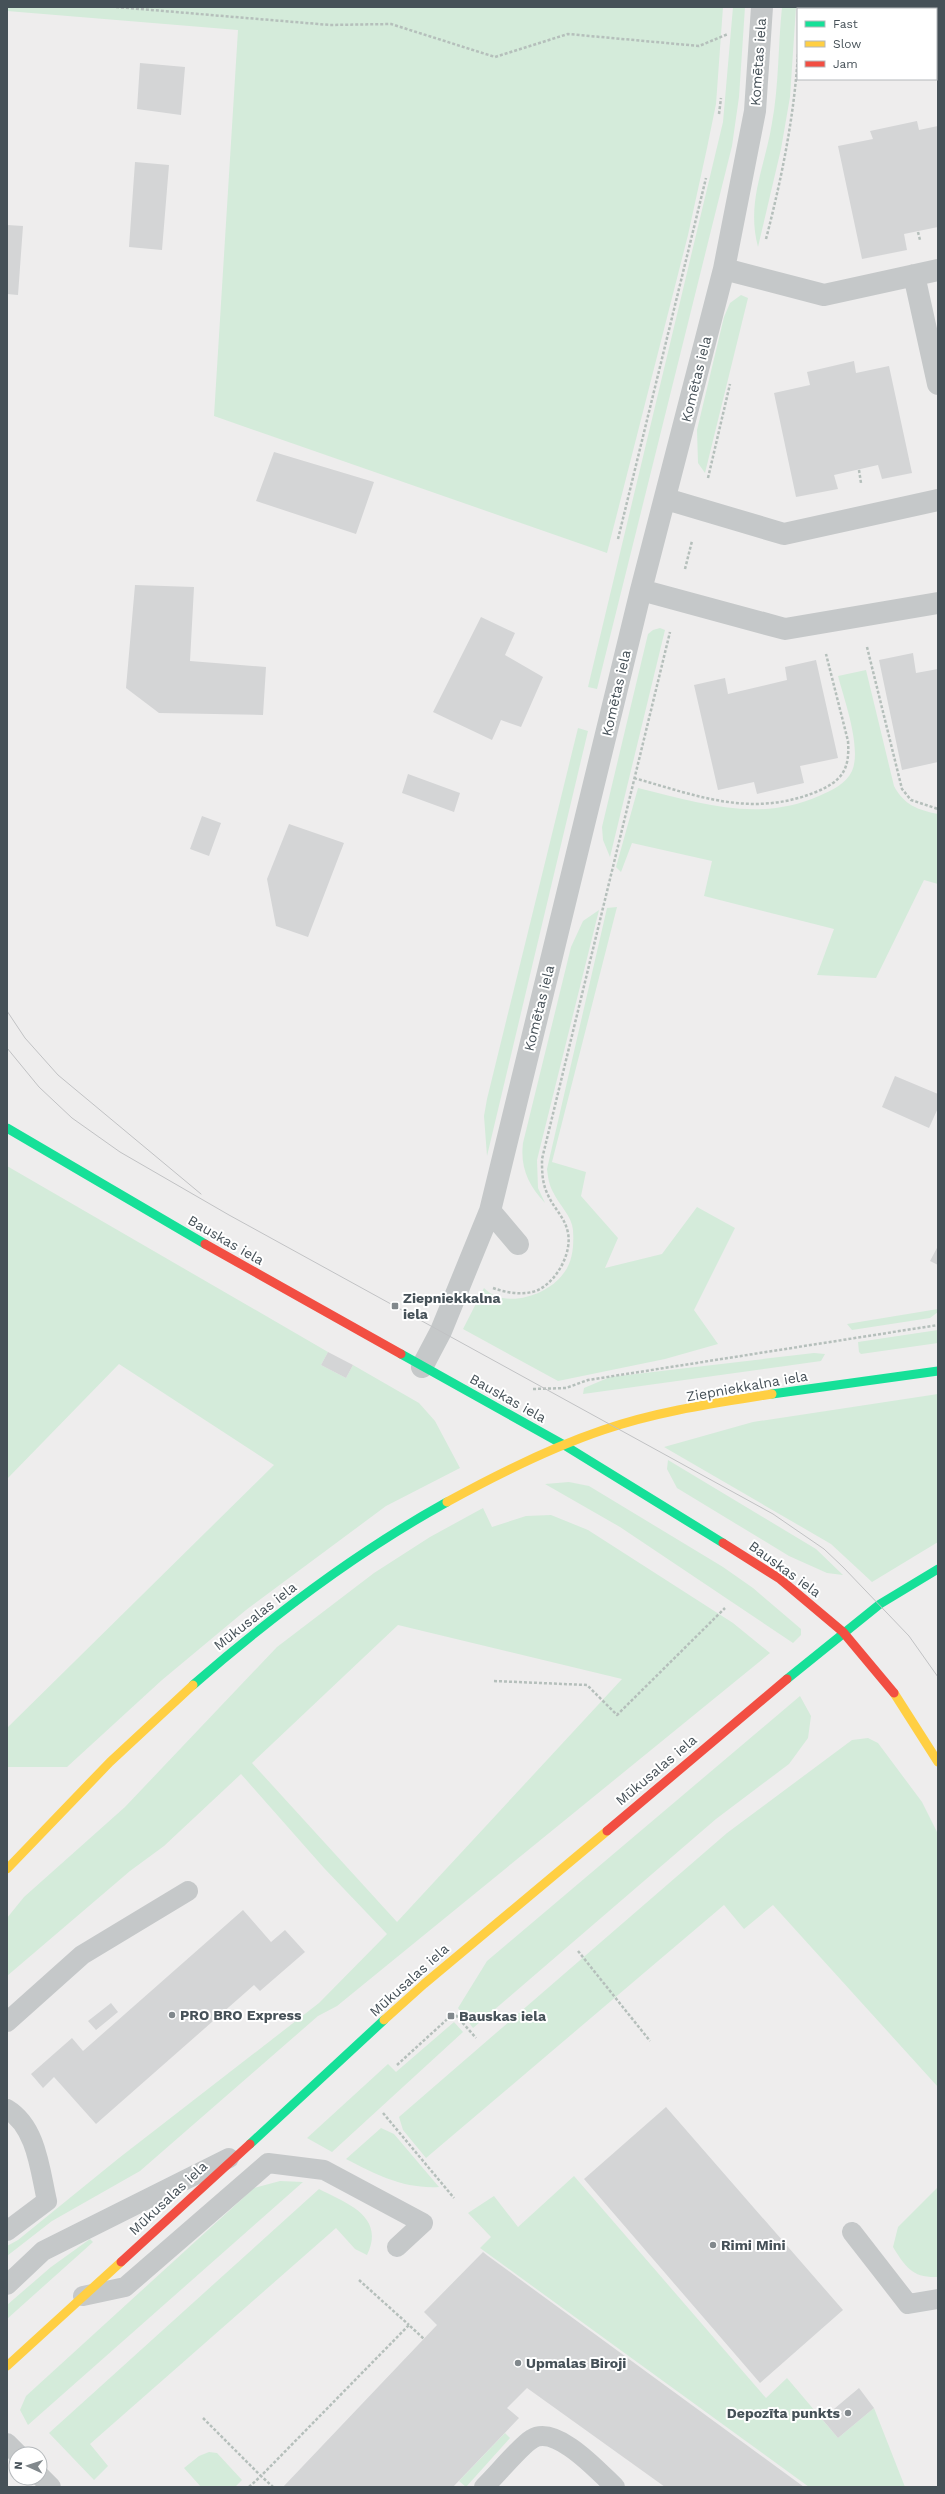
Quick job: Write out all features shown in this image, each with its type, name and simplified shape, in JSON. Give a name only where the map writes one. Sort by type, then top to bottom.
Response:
[{"type":"main road","name":"Bauskas iela","points":[[7,1128],[220,1253],[564,1445],[674,1511],[780,1579],[843,1632],[897,1697],[938,1762]]},
{"type":"main road","name":"Ziepniekkalna iela","points":[[564,1445],[613,1427],[728,1401],[938,1371]]},
{"type":"main road","name":"Mūkusalas iela","points":[[7,1869],[123,1749],[217,1664],[340,1568],[431,1509],[484,1480],[564,1445]]},
{"type":"main road","points":[[843,1632],[880,1604],[938,1569]]},
{"type":"main road","name":"Mūkusalas iela","points":[[7,2366],[424,1984],[843,1632]]},
{"type":"street","name":"Komētas iela","points":[[422,1366],[440,1331],[490,1211],[641,590],[666,499],[724,269],[755,111],[762,7]]},
{"type":"street","points":[[724,269],[824,295],[938,270]]},
{"type":"street","points":[[914,275],[938,384]]},
{"type":"street","points":[[666,499],[784,534],[938,500]]},
{"type":"street","points":[[641,590],[785,629],[938,603]]},
{"type":"street","points":[[490,1211],[518,1244]]},
{"type":"lane","points":[[7,2022],[82,1955],[188,1891]]},
{"type":"lane","points":[[7,2109],[28,2131],[36,2151],[47,2201],[7,2231]]},
{"type":"lane","points":[[7,2285],[43,2251],[237,2154]]},
{"type":"lane","points":[[83,2296],[125,2287],[268,2163],[324,2170],[423,2223],[397,2247]]},
{"type":"lane","points":[[852,2232],[908,2304],[938,2299]]},
{"type":"lane","points":[[484,2487],[532,2438],[547,2436],[565,2443],[615,2487]]},
{"type":"path","points":[[116,7],[330,25],[391,24],[495,57],[568,34],[699,46],[728,34]]},
{"type":"path","points":[[756,277],[781,180],[795,97],[797,68]]},
{"type":"path","points":[[488,1284],[494,1289],[509,1292],[525,1293],[539,1290],[552,1279],[563,1265],[567,1252],[569,1235],[567,1228],[544,1186],[542,1159],[731,383]]},
{"type":"path","points":[[865,641],[902,789],[911,800],[938,809]]},
{"type":"path","points":[[634,778],[691,794],[747,805],[770,805],[785,802],[827,787],[841,777],[847,767],[849,756],[848,741],[825,652]]},
{"type":"path","points":[[525,1389],[566,1388],[588,1380],[938,1325]]},
{"type":"path","points":[[494,1681],[587,1685],[617,1715],[725,1608]]},
{"type":"path","points":[[578,1951],[650,2041]]},
{"type":"path","points":[[397,2065],[454,2013],[476,2038]]},
{"type":"path","points":[[384,2113],[454,2198]]},
{"type":"path","points":[[359,2280],[424,2338]]},
{"type":"path","points":[[249,2487],[408,2325]]},
{"type":"path","points":[[203,2418],[272,2487]]},
{"type":"green space","points":[[7,7],[723,7],[716,104],[707,148],[688,235],[607,553],[214,416],[238,30],[7,11]]},
{"type":"green space","points":[[733,7],[745,7],[739,97],[732,146],[597,689],[588,687],[723,122]]},
{"type":"green space","points":[[782,7],[796,7],[790,97],[781,149],[758,247],[755,231],[755,200],[769,139],[774,109]]},
{"type":"green space","points":[[741,295],[748,298],[705,473],[698,463],[697,430],[724,317],[730,303]]},
{"type":"green space","points":[[660,628],[665,630],[610,857],[603,840],[602,827],[648,634],[653,630]]},
{"type":"green space","points":[[866,670],[894,786],[902,798],[912,806],[924,811],[938,814],[938,884],[924,880],[876,978],[817,975],[834,929],[704,896],[712,861],[632,843],[621,872],[616,867],[638,788],[707,804],[729,808],[751,809],[773,808],[796,804],[834,789],[846,780],[852,771],[855,761],[854,737],[838,676]]},
{"type":"green space","points":[[578,728],[588,731],[487,1156],[484,1116],[487,1099]]},
{"type":"green space","points":[[617,907],[552,1162],[586,1172],[581,1196],[618,1238],[605,1268],[662,1254],[697,1207],[735,1228],[694,1310],[718,1344],[665,1359],[558,1381],[463,1329],[484,1288],[493,1295],[503,1298],[514,1299],[526,1297],[547,1288],[556,1282],[563,1274],[571,1259],[573,1247],[572,1225],[568,1215],[552,1189],[547,1169],[607,908]]},
{"type":"green space","points":[[599,910],[537,1160],[538,1188],[545,1203],[534,1189],[526,1175],[522,1152],[523,1143],[571,947],[583,921]]},
{"type":"green space","points":[[7,1166],[328,1352],[321,1365],[346,1378],[353,1365],[419,1403],[435,1421],[460,1468],[386,1506],[246,1610],[162,1680],[67,1767],[7,1767],[7,1728],[274,1465],[119,1364],[7,1479]]},
{"type":"green space","points":[[938,1309],[938,1312],[930,1318],[852,1330],[847,1324]]},
{"type":"green space","points":[[938,1330],[938,1343],[861,1354],[859,1352],[858,1342]]},
{"type":"green space","points":[[814,1353],[825,1354],[821,1361],[583,1394],[584,1388],[610,1377]]},
{"type":"green space","points":[[938,1394],[938,1542],[872,1582],[831,1544],[664,1447],[753,1422]]},
{"type":"green space","points":[[668,1460],[816,1549],[843,1575],[827,1573],[789,1556],[677,1488],[667,1469]]},
{"type":"green space","points":[[569,1482],[589,1486],[723,1567],[753,1588],[801,1629],[801,1635],[793,1643],[620,1527],[545,1484]]},
{"type":"green space","points":[[483,1508],[492,1527],[526,1516],[551,1515],[588,1530],[733,1623],[770,1653],[337,2006],[318,2016],[140,2171],[52,2221],[7,2256],[7,2246],[18,2240],[119,2158],[319,2003],[387,1934],[324,1868],[241,1774],[164,1846],[130,1871],[7,1976],[7,1918],[24,1897],[125,1807],[277,1647],[374,1573],[430,1537]],"holes":[[[398,1625],[622,1679],[397,1922],[252,1763]]]},
{"type":"green space","points":[[800,1696],[811,1716],[808,1738],[789,1764],[716,1819],[473,2028],[458,2008],[487,1961]]},
{"type":"green space","points":[[868,1738],[878,1743],[922,1802],[938,1834],[938,2087],[773,1905],[744,1929],[724,1905],[426,2158],[403,2130],[399,2117],[727,1833],[852,1740]]},
{"type":"green space","points":[[454,2022],[463,2032],[332,2152],[307,2138],[388,2064],[396,2072]]},
{"type":"green space","points":[[381,2128],[394,2134],[439,2187],[414,2186],[391,2180],[346,2159]]},
{"type":"green space","points":[[574,2176],[766,2398],[787,2378],[838,2438],[874,2408],[905,2487],[809,2487],[480,2248],[491,2237],[468,2213],[494,2196],[518,2227]]},
{"type":"green space","points":[[280,2181],[303,2182],[28,2425],[20,2410],[26,2396],[254,2188]]},
{"type":"green space","points":[[938,2187],[938,2277],[929,2277],[922,2276],[906,2266],[893,2247],[898,2227]]},
{"type":"green space","points":[[319,2189],[351,2206],[367,2221],[371,2230],[372,2242],[367,2255],[355,2249],[336,2228],[90,2444],[108,2466],[94,2480],[49,2433]]},
{"type":"green space","points":[[90,2239],[93,2242],[7,2319],[7,2305],[51,2267]]},
{"type":"green space","points":[[505,2433],[510,2438],[466,2487],[459,2481]]},
{"type":"green space","points":[[209,2452],[217,2453],[242,2480],[235,2487],[201,2487],[184,2468],[199,2456]]},
{"type":"building","points":[[873,7],[896,7],[896,8]]},
{"type":"building","points":[[938,7],[938,15],[937,8],[911,8]]},
{"type":"building","points":[[140,63],[185,67],[181,115],[137,109]]},
{"type":"building","points":[[917,121],[919,130],[938,126],[938,227],[904,234],[907,250],[862,259],[838,146],[873,139],[870,131]]},
{"type":"building","points":[[135,162],[169,165],[162,250],[129,247]]},
{"type":"building","points":[[7,225],[23,226],[18,295],[7,294]]},
{"type":"building","points":[[854,361],[856,373],[889,366],[912,473],[882,479],[878,465],[834,475],[838,489],[796,497],[774,393],[810,385],[807,372]]},
{"type":"building","points":[[274,452],[374,482],[356,534],[256,501]]},
{"type":"building","points":[[135,585],[194,587],[190,661],[266,667],[263,715],[159,713],[126,688]]},
{"type":"building","points":[[481,617],[515,633],[505,655],[543,677],[521,727],[501,720],[492,740],[433,712]]},
{"type":"building","points":[[913,653],[916,673],[938,669],[938,762],[902,770],[879,660]]},
{"type":"building","points":[[816,660],[838,758],[800,766],[804,783],[757,794],[754,782],[718,790],[694,685],[725,678],[728,694],[787,680],[785,667]]},
{"type":"building","points":[[408,774],[460,793],[454,812],[402,793]]},
{"type":"building","points":[[202,816],[221,823],[209,856],[190,849]]},
{"type":"building","points":[[289,824],[344,843],[308,937],[276,926],[267,879]]},
{"type":"building","points":[[895,1076],[938,1094],[938,1108],[929,1128],[882,1107]]},
{"type":"building","points":[[938,1246],[938,1265],[930,1261]]},
{"type":"building","points":[[328,1352],[353,1365],[346,1378],[321,1365]]},
{"type":"building","name":"PRO BRO Express","points":[[243,1910],[271,1942],[285,1930],[305,1952],[260,1991],[254,1985],[96,2124],[54,2077],[43,2088],[31,2074],[72,2038],[83,2051]]},
{"type":"building","points":[[111,2003],[118,2012],[96,2030],[88,2021]]},
{"type":"building","name":"Rimi Mini","points":[[666,2107],[843,2310],[760,2383],[584,2179]]},
{"type":"building","name":"Upmalas Biroji","points":[[483,2252],[804,2487],[665,2487],[527,2388],[507,2408],[519,2418],[453,2487],[283,2487],[437,2325],[424,2312]]},
{"type":"building","name":"Depozīta punkts","points":[[859,2388],[874,2408],[838,2438],[822,2419]]},
{"type":"tram line","points":[[7,1011],[25,1038],[58,1075],[201,1194]]},
{"type":"tram line","points":[[7,1048],[39,1087],[72,1118],[120,1152],[229,1215],[773,1514],[824,1549],[843,1567],[909,1636],[938,1677]]},
{"type":"traffic: fast","points":[[7,1128],[205,1244]]},
{"type":"traffic: fast","points":[[401,1354],[564,1445],[723,1543]]},
{"type":"traffic: fast","points":[[772,1394],[938,1371]]},
{"type":"traffic: fast","points":[[193,1685],[253,1634],[315,1587],[380,1542],[447,1502]]},
{"type":"traffic: fast","points":[[787,1679],[880,1604],[938,1569]]},
{"type":"traffic: fast","points":[[250,2144],[384,2020]]},
{"type":"traffic: slow","points":[[447,1502],[563,1445],[624,1423],[708,1404],[772,1394]]},
{"type":"traffic: slow","points":[[7,1869],[110,1762],[193,1685]]},
{"type":"traffic: slow","points":[[894,1693],[938,1762]]},
{"type":"traffic: slow","points":[[384,2020],[424,1984],[607,1831]]},
{"type":"traffic: slow","points":[[7,2366],[121,2262]]},
{"type":"traffic: jam","points":[[205,1244],[401,1354]]},
{"type":"traffic: jam","points":[[723,1543],[780,1579],[843,1632],[894,1693]]},
{"type":"traffic: jam","points":[[607,1831],[787,1679]]},
{"type":"traffic: jam","points":[[121,2262],[250,2144]]},
{"type":"place","name":"Ziepniekkalna iela","points":[[395,1306]]},
{"type":"place","name":"PRO BRO Express","points":[[172,2015]]},
{"type":"place","name":"Bauskas iela","points":[[451,2016]]},
{"type":"place","name":"Rimi Mini","points":[[713,2245]]},
{"type":"place","name":"Upmalas Biroji","points":[[518,2363]]},
{"type":"place","name":"Depozīta punkts","points":[[848,2413]]}]
